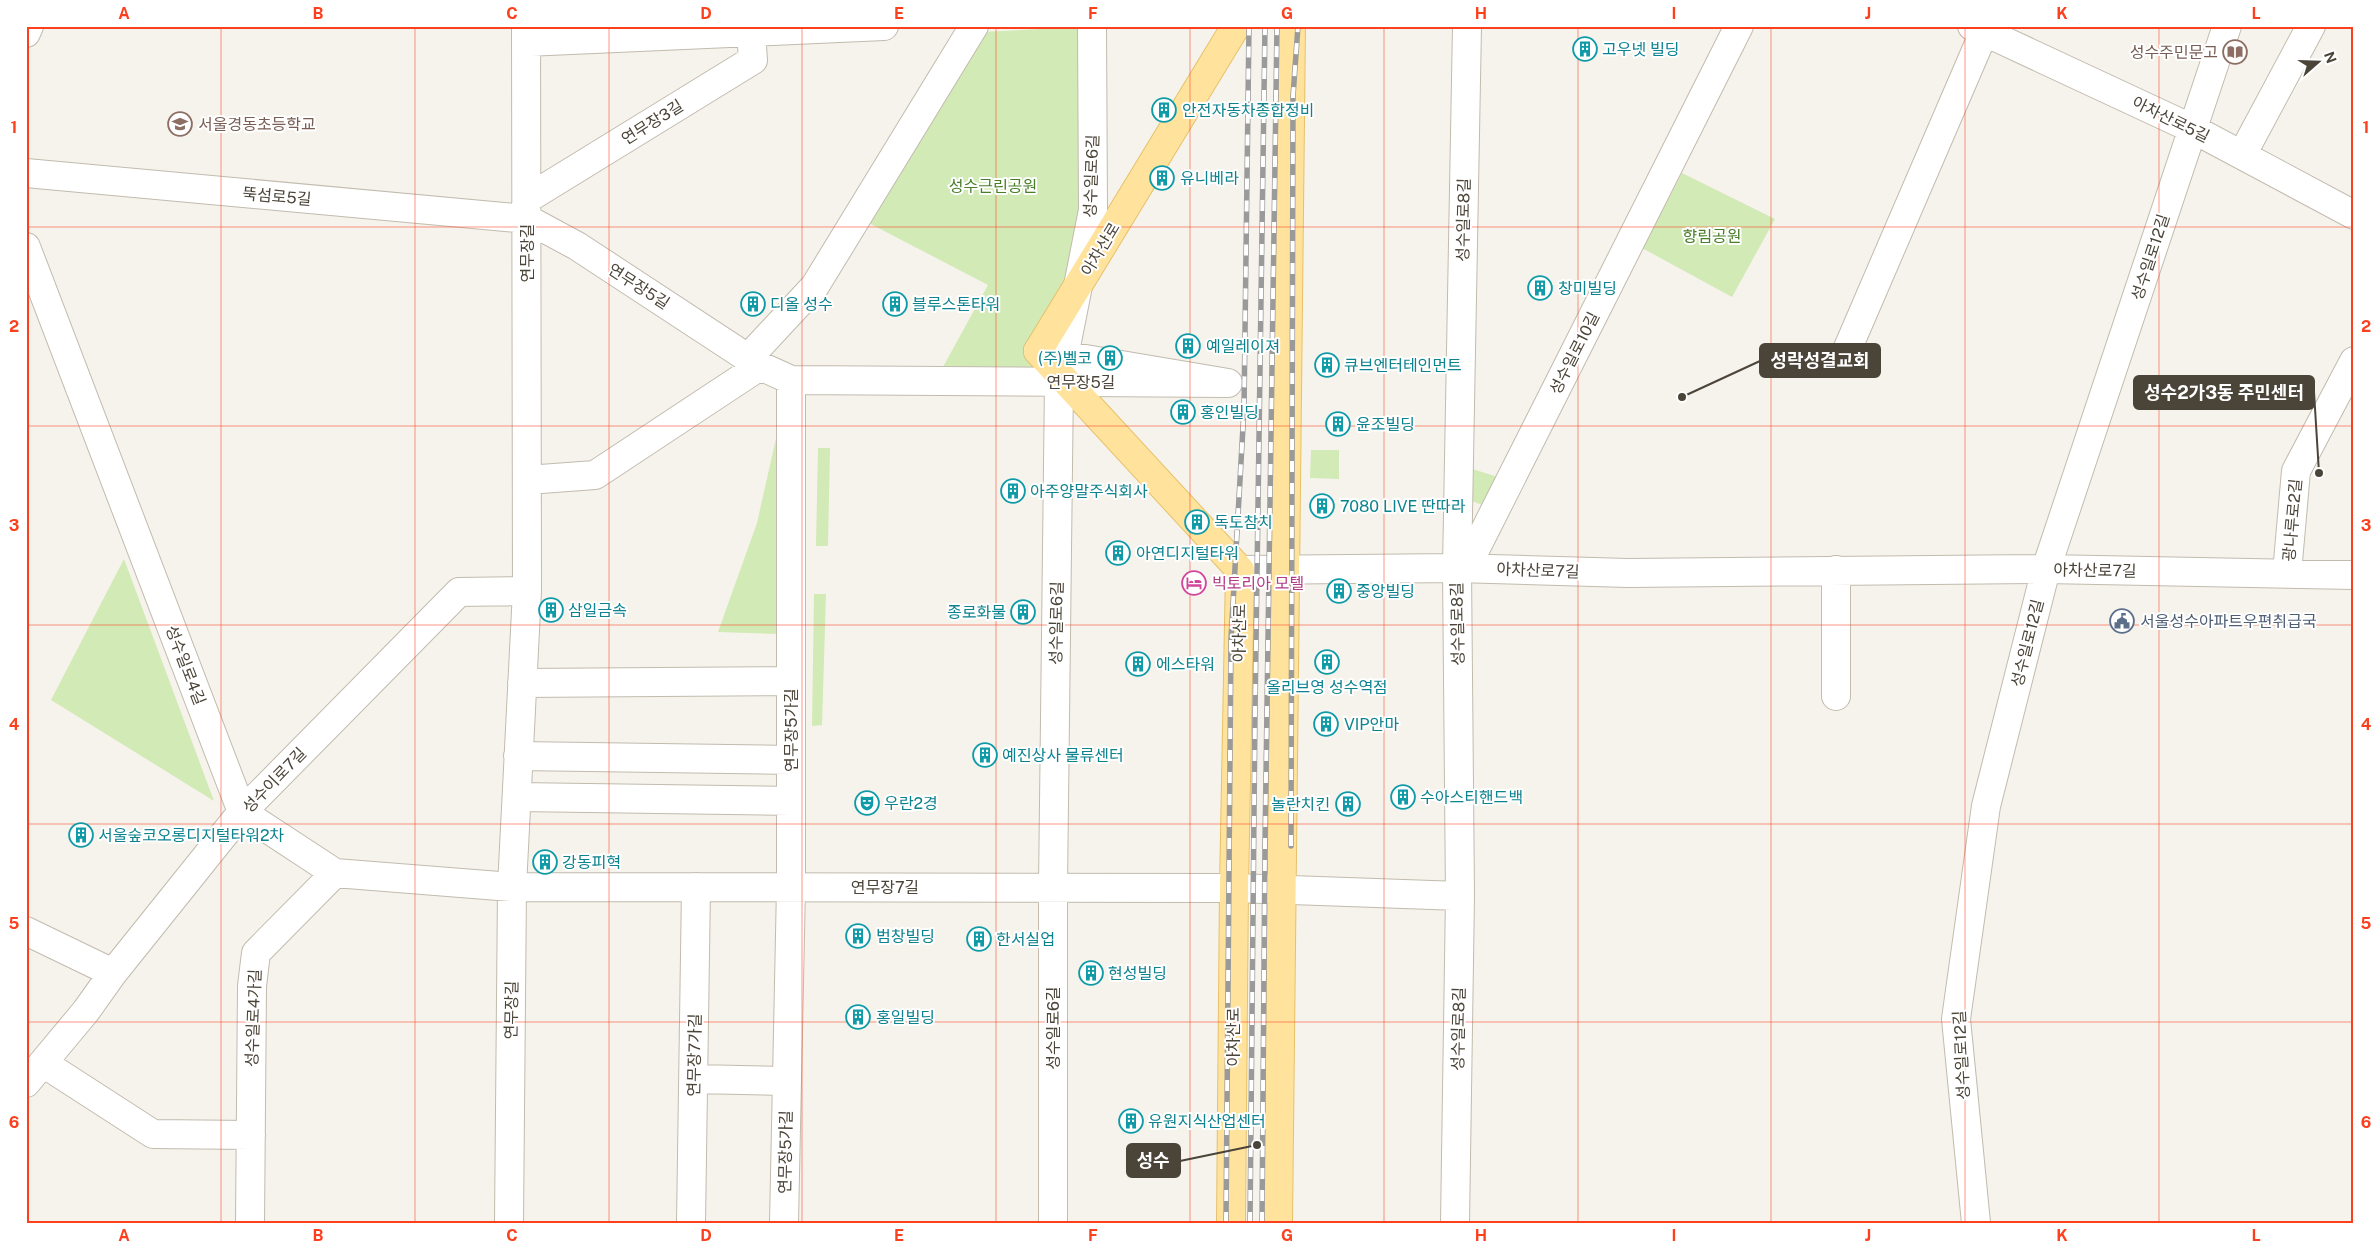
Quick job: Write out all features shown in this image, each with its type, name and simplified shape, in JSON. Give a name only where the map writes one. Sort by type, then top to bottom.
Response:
[{"type":"main road","name":"아차산로","points":[[1038,351],[1236,26]]},
{"type":"main road","name":"아차산로","points":[[1231,1223],[1285,570],[1290,26]]},
{"type":"main road","points":[[1038,351],[1240,570]]},
{"type":"main road","name":"아차산로","points":[[1240,570],[1278,1223]]},
{"type":"street","points":[[26,33],[29,26]]},
{"type":"street","points":[[526,34],[884,26]]},
{"type":"street","points":[[527,480],[595,475],[754,362],[815,286],[974,26]]},
{"type":"street","name":"성수일로6길","points":[[1053,1223],[1059,382],[1093,210],[1092,26]]},
{"type":"street","name":"성수일로8길","points":[[1455,1223],[1460,896],[1457,568],[1467,26]]},
{"type":"street","name":"성수일로10길","points":[[1457,568],[1475,550],[1739,26]]},
{"type":"street","name":"성수일로12길","points":[[1976,1223],[1956,1019],[1986,806],[2046,569],[2227,26]]},
{"type":"street","points":[[2242,155],[2311,26]]},
{"type":"street","name":"아차산로5길","points":[[1844,357],[1978,29],[2193,129],[2354,215]]},
{"type":"street","name":"연무장3길","points":[[527,209],[753,60],[746,30]]},
{"type":"street","name":"연무장길","points":[[509,1223],[512,886],[527,591],[526,34]]},
{"type":"street","name":"뚝섬로5길","points":[[26,173],[527,209]]},
{"type":"street","name":"연무장5길","points":[[527,209],[577,246],[754,362],[791,380],[1228,383],[1038,351]]},
{"type":"street","name":"성수일로4길","points":[[26,247],[242,812]]},
{"type":"street","name":"광나루로2길","points":[[2287,573],[2296,471],[2354,361]]},
{"type":"street","name":"연무장5가길","points":[[784,1223],[791,887],[791,380]]},
{"type":"street","name":"아차산로7길","points":[[1240,570],[1457,568],[1628,573],[2046,569],[2354,575]]},
{"type":"street","points":[[1836,570],[1836,696]]},
{"type":"street","name":"성수이로7길","points":[[35,1073],[242,812],[459,592],[527,591]]},
{"type":"street","points":[[522,683],[791,681]]},
{"type":"street","points":[[518,756],[791,760]]},
{"type":"street","points":[[517,797],[791,800]]},
{"type":"street","points":[[242,812],[335,873],[512,886]]},
{"type":"street","name":"성수일로4가길","points":[[250,1223],[252,986],[256,953],[335,873]]},
{"type":"street","name":"연무장7길","points":[[512,886],[1258,890],[1460,896]]},
{"type":"street","name":"연무장7가길","points":[[691,1223],[696,887]]},
{"type":"street","points":[[26,931],[113,973]]},
{"type":"street","points":[[35,1073],[153,1134],[251,1135]]},
{"type":"street","points":[[694,1079],[787,1081]]},
{"type":"green space","name":"성수근린공원","points":[[1083,27],[1084,209],[1055,375],[938,376],[988,285],[863,220],[981,32]]},
{"type":"green space","name":"향림공원","points":[[1682,173],[1775,219],[1732,297],[1642,248]]},
{"type":"green space","points":[[783,407],[779,634],[718,632],[757,523]]},
{"type":"green space","points":[[818,448],[830,448],[828,546],[816,546]]},
{"type":"green space","points":[[1311,450],[1339,450],[1339,479],[1310,478]]},
{"type":"green space","points":[[1466,467],[1501,478],[1488,507],[1466,499]]},
{"type":"green space","points":[[124,559],[214,801],[51,700]]},
{"type":"green space","points":[[814,594],[826,594],[822,725],[812,726]]},
{"type":"railway","points":[[1226,1223],[1231,639],[1244,409],[1249,26]]},
{"type":"railway","points":[[1250,1223],[1265,26]]},
{"type":"railway","points":[[1262,1223],[1265,844],[1277,26]]},
{"type":"railway","points":[[1291,846],[1293,96],[1298,26]]},
{"type":"place","name":"고우넷 빌딩","points":[[1585,49]]},
{"type":"place","name":"성수주민문고","points":[[2235,52]]},
{"type":"place","name":"안전자동차종합정비","points":[[1164,110]]},
{"type":"place","name":"서울경동초등학교","points":[[180,124]]},
{"type":"place","name":"유니베라","points":[[1162,178]]},
{"type":"place","name":"창미빌딩","points":[[1540,288]]},
{"type":"place","name":"디올 성수","points":[[753,304]]},
{"type":"place","name":"블루스톤타워","points":[[895,304]]},
{"type":"place","name":"예일레이져","points":[[1188,346]]},
{"type":"place","name":"(주)벨코","points":[[1110,358]]},
{"type":"place","name":"큐브엔터테인먼트","points":[[1327,365]]},
{"type":"place","name":"성락성결교회","points":[[1682,397]]},
{"type":"place","name":"홍인빌딩","points":[[1183,412]]},
{"type":"place","name":"윤조빌딩","points":[[1338,424]]},
{"type":"place","name":"성수2가3동 주민센터","points":[[2319,473]]},
{"type":"place","name":"아주양말주식회사","points":[[1013,491]]},
{"type":"place","name":"7080 LIVE 딴따라","points":[[1322,506]]},
{"type":"place","name":"독도참치","points":[[1197,522]]},
{"type":"place","name":"아연디지털타워","points":[[1118,553]]},
{"type":"place","name":"빅토리아 모텔","points":[[1194,583]]},
{"type":"place","name":"중앙빌딩","points":[[1339,591]]},
{"type":"place","name":"삼일금속","points":[[551,610]]},
{"type":"place","name":"종로화물","points":[[1023,612]]},
{"type":"place","name":"서울성수아파트우편취급국","points":[[2122,621]]},
{"type":"place","name":"올리브영 성수역점","points":[[1327,662]]},
{"type":"place","name":"에스타워","points":[[1138,664]]},
{"type":"place","name":"VIP안마","points":[[1326,724]]},
{"type":"place","name":"예진상사 물류센터","points":[[985,755]]},
{"type":"place","name":"수아스티핸드백","points":[[1403,797]]},
{"type":"place","name":"우란2경","points":[[867,803]]},
{"type":"place","name":"놀란치킨","points":[[1348,804]]},
{"type":"place","name":"서울숲코오롱디지털타워2차","points":[[81,835]]},
{"type":"place","name":"강동피혁","points":[[545,862]]},
{"type":"place","name":"범창빌딩","points":[[858,936]]},
{"type":"place","name":"한서실업","points":[[979,939]]},
{"type":"place","name":"현성빌딩","points":[[1091,973]]},
{"type":"place","name":"홍일빌딩","points":[[858,1017]]},
{"type":"place","name":"유원지식산업센터","points":[[1131,1121]]},
{"type":"place","name":"성수","points":[[1257,1145]]}]
